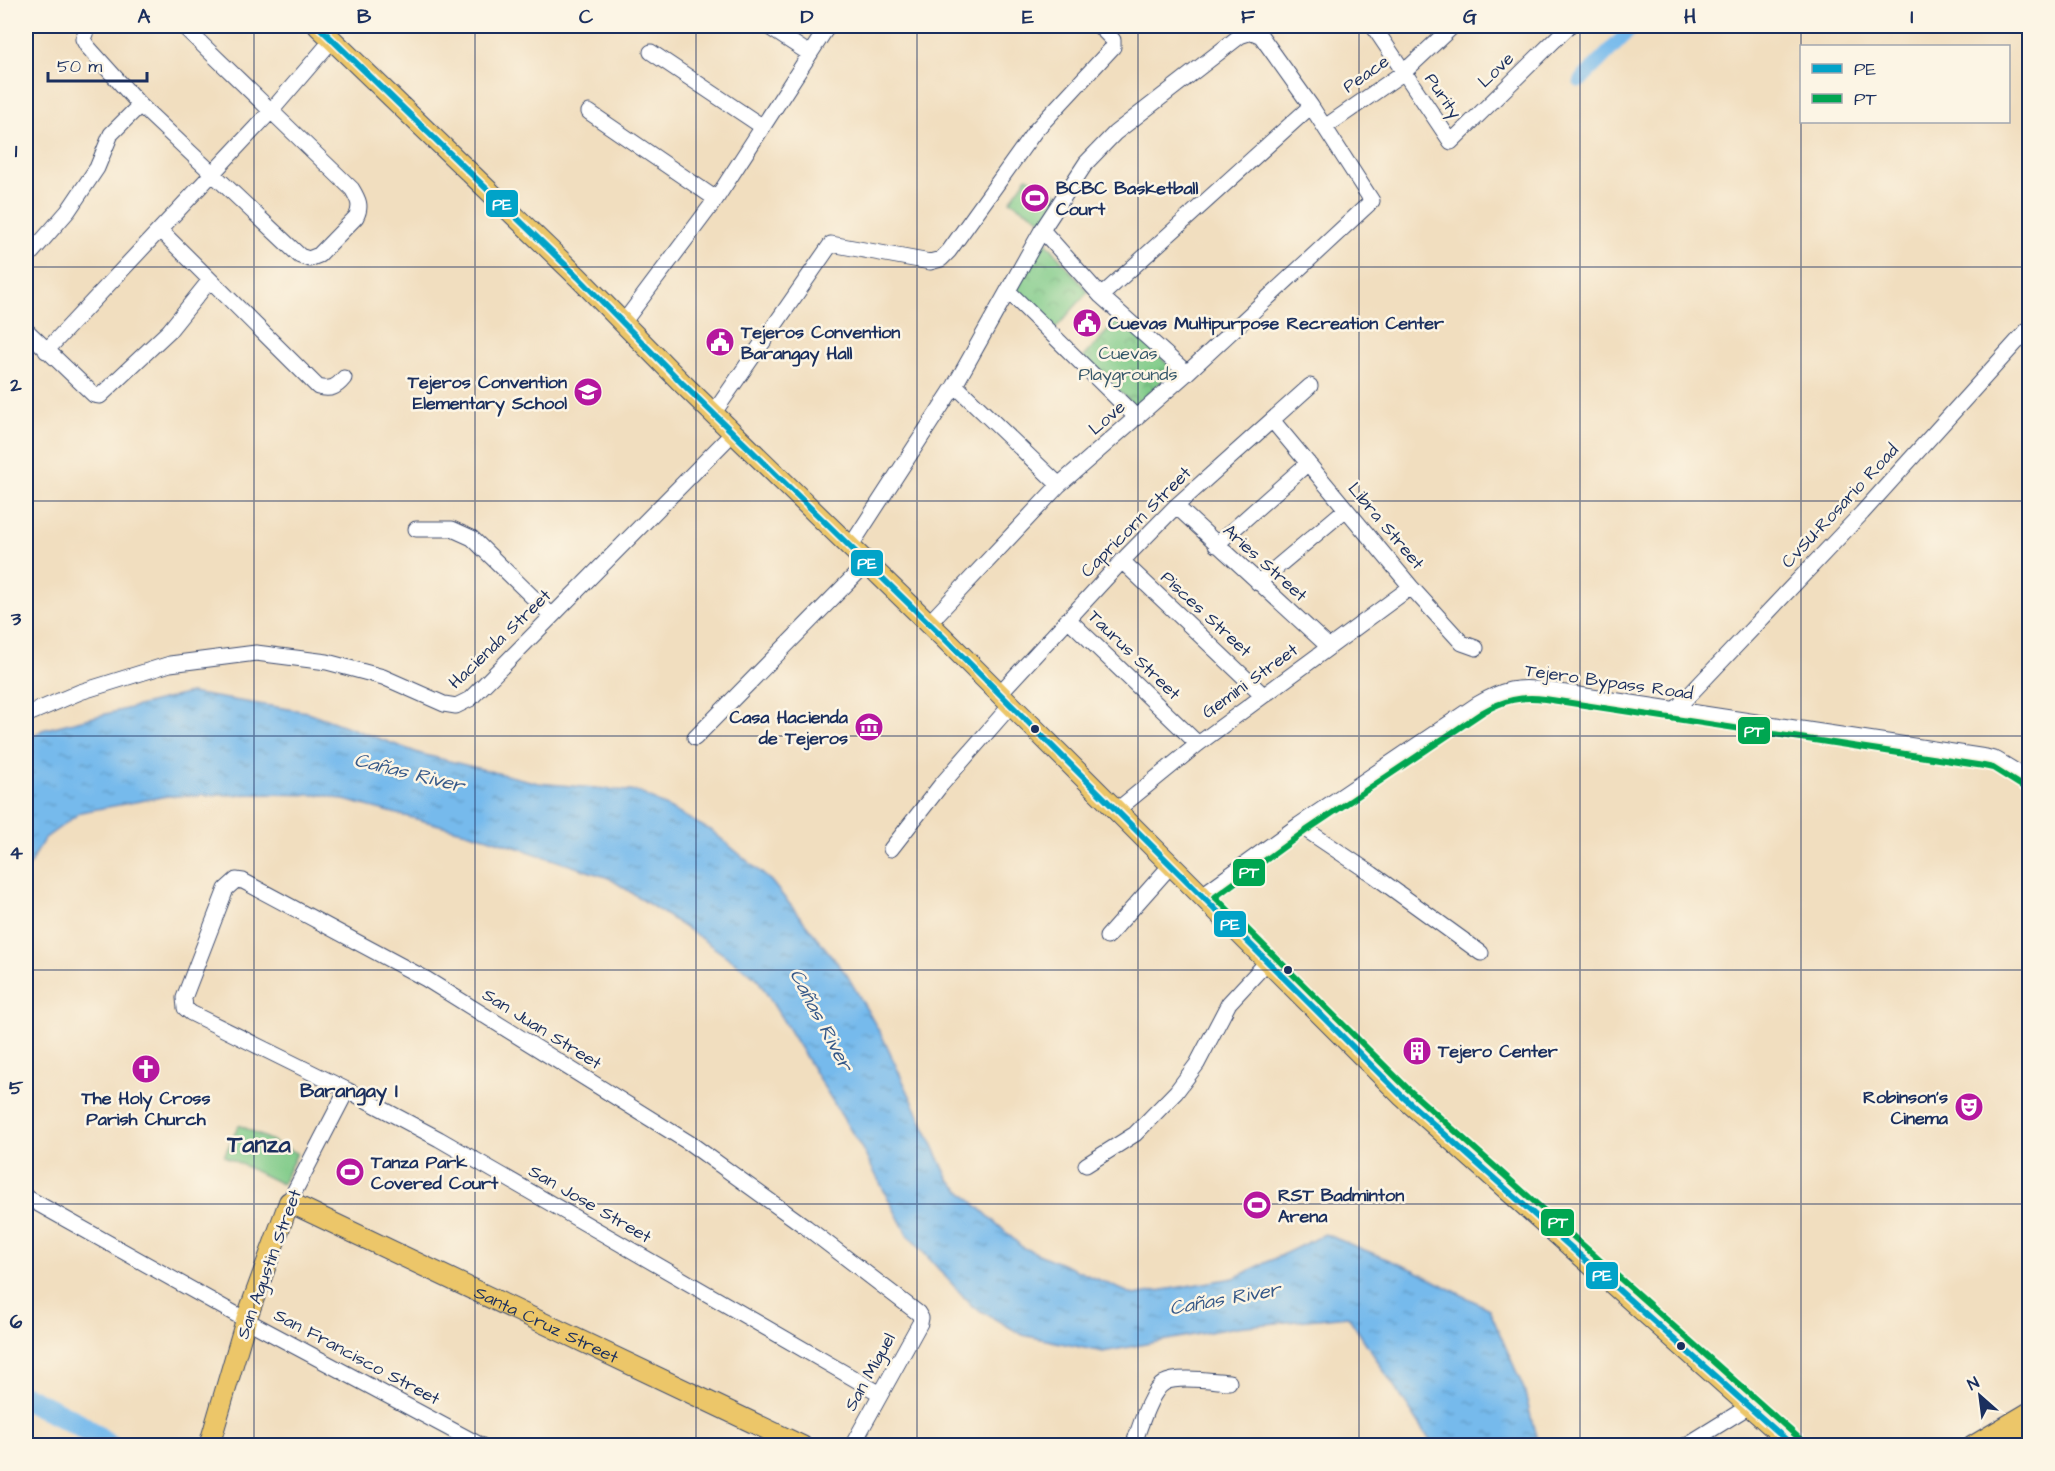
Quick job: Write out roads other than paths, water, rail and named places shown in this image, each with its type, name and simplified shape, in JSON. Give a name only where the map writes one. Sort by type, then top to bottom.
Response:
[{"type":"main road","points":[[318,26],[929,623],[1402,1096],[1750,1405],[1782,1442]]},
{"type":"main road","name":"San Agustin Street","points":[[212,1444],[246,1320],[289,1202]]},
{"type":"main road","name":"Santa Cruz Street","points":[[289,1202],[802,1446]]},
{"type":"main road","points":[[1973,1446],[2030,1412]]},
{"type":"main road","points":[[2007,1446],[2030,1433]]},
{"type":"street","points":[[88,26],[83,39],[87,46],[140,105],[305,258],[314,258],[356,217],[360,205],[352,189],[183,26]]},
{"type":"street","points":[[767,26],[810,54]]},
{"type":"street","points":[[623,323],[716,199],[828,26]]},
{"type":"street","points":[[713,414],[831,244],[930,262],[941,259],[949,251],[1035,131],[1113,47],[1113,40],[1099,26]]},
{"type":"street","name":"Purity","points":[[1373,26],[1451,142]]},
{"type":"street","name":"Peace","points":[[1325,127],[1404,72],[1453,26]]},
{"type":"street","name":"Love","points":[[1451,142],[1569,26]]},
{"type":"street","points":[[850,547],[955,385],[1042,230],[1086,163],[1115,133],[1240,36],[1252,32],[1261,36],[1325,127]]},
{"type":"street","points":[[46,351],[272,110],[332,40]]},
{"type":"street","points":[[651,52],[764,127]]},
{"type":"street","points":[[26,259],[68,212],[97,168],[111,134],[140,105]]},
{"type":"street","points":[[1101,296],[1311,106]]},
{"type":"street","points":[[589,112],[716,199]]},
{"type":"street","name":"Love","points":[[929,623],[1059,485],[1137,418],[1372,201],[1325,127]]},
{"type":"street","points":[[160,230],[318,387],[329,390],[339,385],[344,378]]},
{"type":"street","points":[[1042,230],[1101,296],[1186,373]]},
{"type":"street","points":[[26,330],[94,395],[100,396],[169,331],[210,280]]},
{"type":"street","points":[[1008,291],[1137,418]]},
{"type":"street","name":"CvSU–Rosario Road","points":[[1676,710],[1862,513],[2030,327]]},
{"type":"street","points":[[955,385],[1059,485]]},
{"type":"street","name":"Capricorn Street","points":[[891,849],[1068,619],[1176,506],[1310,386]]},
{"type":"street","name":"Libra Street","points":[[1272,420],[1411,587],[1462,643],[1476,648]]},
{"type":"street","name":"Hacienda Street","points":[[26,715],[80,692],[170,664],[256,653],[327,662],[383,677],[444,704],[456,706],[470,699],[733,432]]},
{"type":"street","points":[[1216,545],[1308,463]]},
{"type":"street","name":"Aries Street","points":[[1176,506],[1329,647]]},
{"type":"street","points":[[1258,583],[1346,509]]},
{"type":"street","points":[[416,529],[452,528],[472,538],[552,616]]},
{"type":"street","name":"Pisces Street","points":[[1122,561],[1263,695]]},
{"type":"street","points":[[695,738],[867,562]]},
{"type":"street","name":"Gemini Street","points":[[1117,810],[1197,744],[1411,587]]},
{"type":"street","name":"Taurus Street","points":[[1068,619],[1197,744]]},
{"type":"street","name":"Tejero Bypass Road","points":[[1201,896],[1299,825],[1478,704],[1495,694],[1510,689],[1540,689],[1986,757],[1997,760],[2030,780]]},
{"type":"street","points":[[1299,825],[1372,873],[1481,952]]},
{"type":"street","points":[[1107,937],[1170,865]]},
{"type":"street","name":"San Juan Street","points":[[184,1004],[226,889],[236,880],[243,881],[426,979],[691,1144],[806,1227],[918,1313],[921,1318]]},
{"type":"street","points":[[1086,1166],[1135,1134],[1176,1092],[1197,1064],[1229,1003],[1267,962]]},
{"type":"street","name":"San Jose Street","points":[[184,1004],[187,1011],[195,1016],[347,1090],[439,1139],[879,1393]]},
{"type":"street","name":"San Agustin Street","points":[[289,1202],[347,1090]]},
{"type":"street","name":"San Francisco Street","points":[[26,1197],[246,1320],[482,1446]]},
{"type":"street","name":"San Miguel","points":[[852,1446],[921,1318]]},
{"type":"street","points":[[1133,1446],[1155,1392],[1164,1383],[1177,1380],[1229,1382]]},
{"type":"street","points":[[1685,1446],[1750,1405]]},
{"type":"water","name":"Cañas River","points":[[190,693],[307,712],[421,754],[538,783],[639,792],[712,831],[771,881],[847,975],[883,1038],[949,1180],[1022,1247],[1134,1295],[1234,1278],[1325,1234],[1414,1270],[1489,1309],[1524,1389],[1538,1445],[1433,1445],[1348,1316],[1236,1327],[1103,1352],[1023,1335],[972,1306],[907,1234],[861,1147],[757,978],[609,878],[485,837],[325,795],[261,794],[167,796],[81,812],[44,839],[26,872],[26,742],[42,730]]},
{"type":"waterway","points":[[1580,81],[1634,26]]},
{"type":"waterway","points":[[26,1398],[78,1424],[109,1446]]},
{"type":"place","name":"BCBC Basketball Court","points":[[1035,198]]},
{"type":"place","name":"Cuevas Multipurpose Recreation Center","points":[[1087,323]]},
{"type":"place","name":"Tejeros Convention Barangay Hall","points":[[720,342]]},
{"type":"place","name":"Tejeros Convention Elementary School","points":[[588,392]]},
{"type":"place","name":"Casa Hacienda de Tejeros","points":[[869,727]]},
{"type":"place","name":"Tejero Center","points":[[1417,1051]]},
{"type":"place","name":"The Holy Cross Parish Church","points":[[146,1069]]},
{"type":"place","name":"Robinson's Cinema","points":[[1969,1107]]},
{"type":"place","name":"Tanza Park Covered Court","points":[[350,1172]]},
{"type":"place","name":"RST Badminton Arena","points":[[1257,1205]]},
{"type":"district","name":"Barangay I","points":[[349,1091]]},
{"type":"district","name":"Tanza","points":[[259,1145]]},
{"type":"park label","name":"Cuevas Playgrounds","points":[[1128,364]]}]
